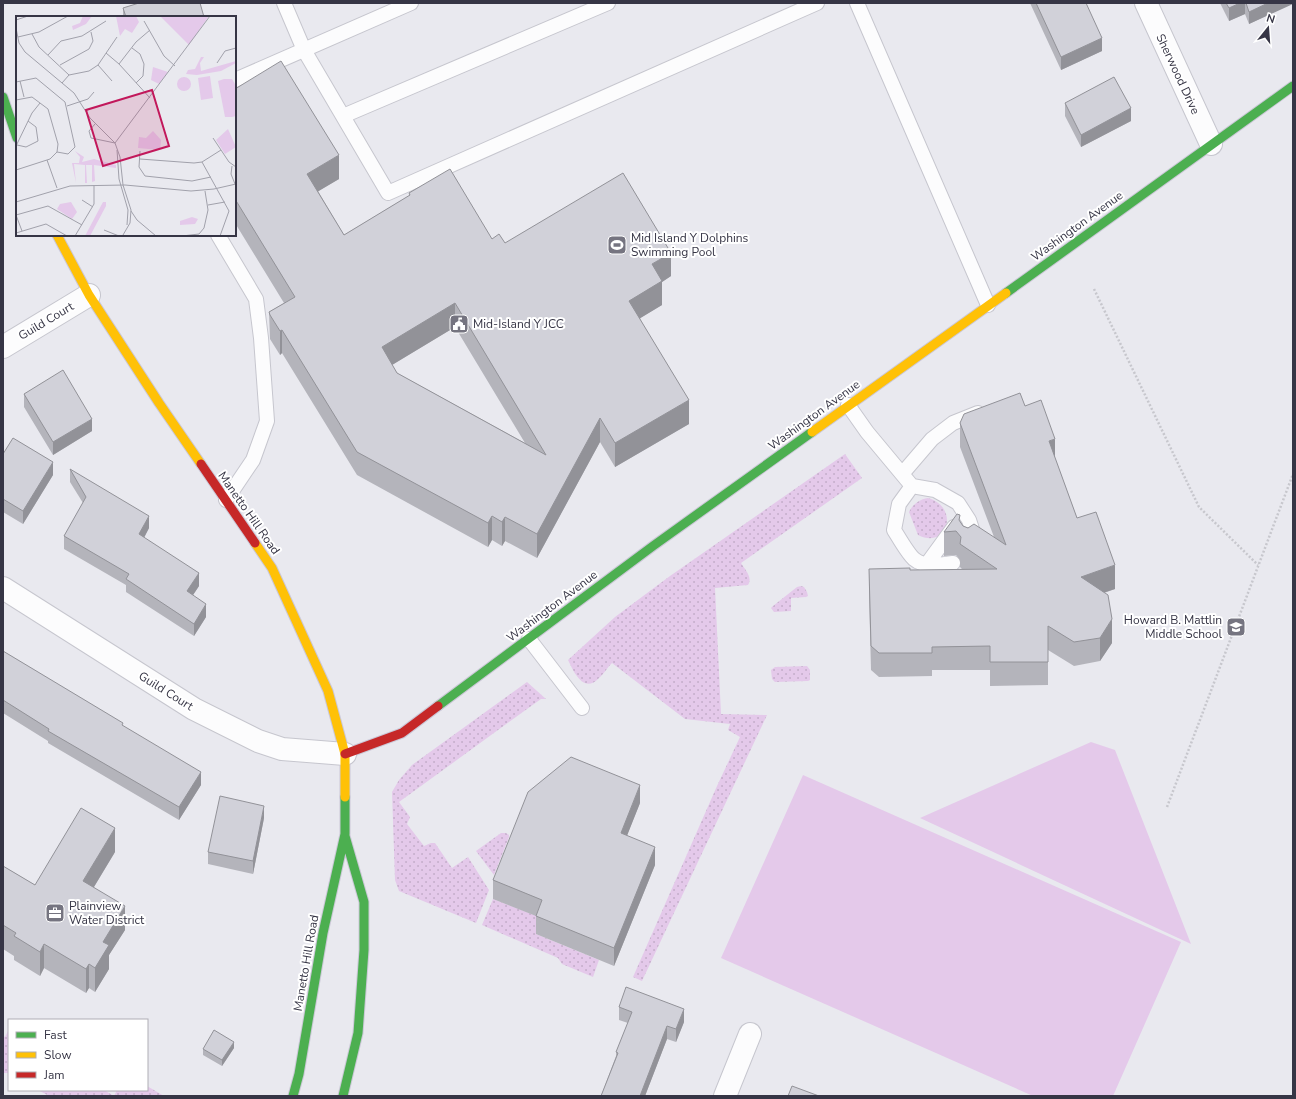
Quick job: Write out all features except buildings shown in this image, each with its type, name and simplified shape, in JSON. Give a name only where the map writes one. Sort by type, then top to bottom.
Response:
[{"type":"main road","name":"Washington Avenue","points":[[345,754],[402,733],[653,546],[1293,86]]},
{"type":"main road","points":[[3,96],[16,135]]},
{"type":"main road","name":"Manetto Hill Road","points":[[58,236],[89,295],[159,403],[272,568],[328,691],[345,754],[345,834],[323,933],[299,1074],[293,1096]]},
{"type":"main road","name":"Manetto Hill Road","points":[[343,1096],[358,1033],[364,950],[364,902],[345,834]]},
{"type":"street","name":"Sherwood Drive","points":[[1146,3],[1211,144]]},
{"type":"street","name":"Guild Court","points":[[3,347],[89,295]]},
{"type":"street","name":"Guild Court","points":[[3,588],[194,709],[258,741],[282,749],[345,754]]},
{"type":"street","points":[[725,1096],[750,1034]]},
{"type":"lane","points":[[284,3],[304,50],[388,193],[817,3]]},
{"type":"lane","points":[[236,80],[412,3]]},
{"type":"lane","points":[[343,116],[608,3]]},
{"type":"lane","points":[[856,3],[988,305]]},
{"type":"lane","points":[[219,236],[256,299],[262,338],[267,421],[253,460],[226,500]]},
{"type":"lane","points":[[848,405],[867,432],[912,486],[934,490],[958,503],[973,532],[966,544]]},
{"type":"lane","points":[[902,474],[932,439],[953,423],[989,409]]},
{"type":"lane","points":[[912,486],[899,504],[894,530],[914,560],[939,566],[953,563]]},
{"type":"lane","points":[[927,564],[957,523],[968,520]]},
{"type":"lane","points":[[529,638],[582,708]]},
{"type":"path","points":[[1094,289],[1199,507],[1258,565]]},
{"type":"path","points":[[1167,807],[1293,474]]},
{"type":"shaded area","points":[[845,454],[862,478],[741,563],[750,579],[748,585],[715,588],[721,714],[767,715],[642,981],[633,977],[740,737],[728,730],[730,724],[685,719],[612,663],[602,676],[593,683],[588,684],[579,679],[568,660],[615,617],[670,576]]},
{"type":"shaded area","points":[[928,498],[938,503],[944,510],[947,518],[946,526],[943,532],[937,537],[928,538],[918,535],[909,512],[917,502]]},
{"type":"shaded area","points":[[797,587],[804,587],[808,596],[791,598],[791,611],[774,612],[771,608],[773,606]]},
{"type":"shaded area","points":[[807,666],[810,670],[810,680],[808,681],[775,682],[772,679],[771,670],[775,667]]},
{"type":"shaded area","points":[[527,682],[546,699],[541,699],[399,802],[410,817],[407,824],[424,846],[435,843],[452,868],[468,857],[489,890],[476,923],[399,891],[395,880],[392,792],[399,780],[412,765]]},
{"type":"shaded area","points":[[1091,742],[1115,750],[1191,944],[920,818]]},
{"type":"shaded area","points":[[803,775],[1181,942],[1113,1096],[1033,1096],[721,958]]},
{"type":"shaded area","points":[[501,833],[506,833],[509,837],[494,875],[476,851]]},
{"type":"shaded area","points":[[493,899],[542,918],[536,934],[599,960],[593,977],[562,964],[558,958],[482,925]]},
{"type":"shaded area","points":[[8,1031],[8,1073],[3,1073],[3,1036],[5,1037]]},
{"type":"shaded area","points":[[148,1087],[164,1096],[114,1096],[116,1091],[148,1091]]},
{"type":"shaded area","points":[[40,1091],[106,1091],[114,1096],[49,1096]]},
{"type":"traffic: fast","points":[[1006,293],[1293,86]]},
{"type":"traffic: fast","points":[[3,97],[16,135]]},
{"type":"traffic: fast","points":[[438,706],[653,546],[812,432]]},
{"type":"traffic: fast","points":[[293,1096],[299,1074],[323,933],[345,834],[345,797]]},
{"type":"traffic: fast","points":[[343,1096],[358,1033],[364,950],[364,902],[345,836]]},
{"type":"traffic: slow","points":[[58,236],[89,295],[159,403],[201,464]]},
{"type":"traffic: slow","points":[[812,432],[1006,293]]},
{"type":"traffic: slow","points":[[255,543],[272,568],[328,691],[345,754],[345,797]]},
{"type":"traffic: jam","points":[[201,464],[255,543]]},
{"type":"traffic: jam","points":[[345,754],[402,733],[438,706]]},
{"type":"place","name":"Mid Island Y Dolphins Swimming Pool","points":[[617,245]]},
{"type":"place","name":"Mid-Island Y JCC","points":[[459,324]]},
{"type":"place","name":"Howard B. Mattlin Middle School","points":[[1236,627]]},
{"type":"place","name":"Plainview Water District","points":[[55,913]]}]
